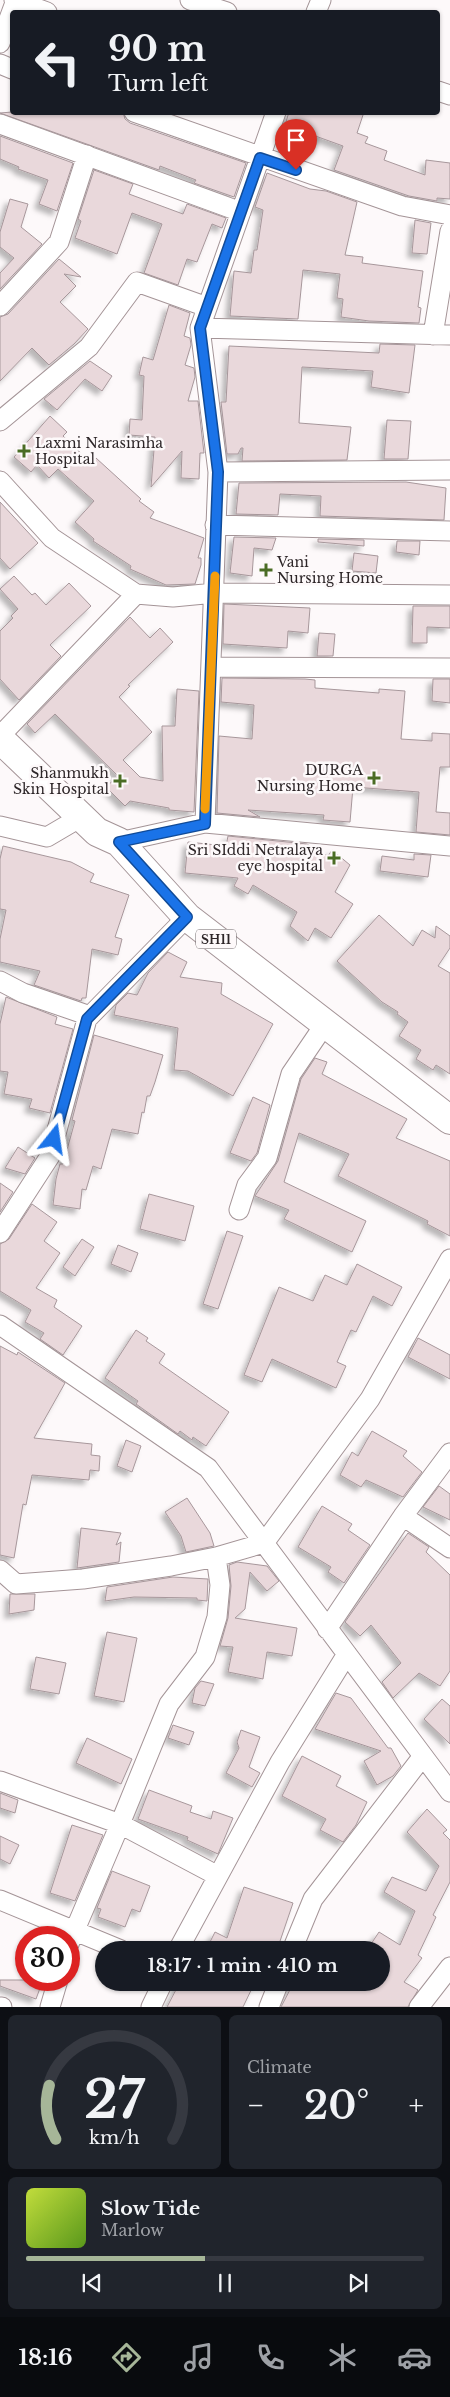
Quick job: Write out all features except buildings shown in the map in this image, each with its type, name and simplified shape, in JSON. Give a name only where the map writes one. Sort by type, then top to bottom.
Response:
[{"type":"main road","name":"SH11","points":[[0,738],[98,832],[119,842],[187,917],[450,1120]]},
{"type":"street","points":[[15,0],[42,10]]},
{"type":"street","points":[[190,0],[221,10]]},
{"type":"street","points":[[0,43],[10,14]]},
{"type":"street","points":[[142,115],[260,158],[402,206],[450,214]]},
{"type":"street","points":[[205,824],[218,472],[200,328],[275,115]]},
{"type":"street","points":[[0,124],[241,212]]},
{"type":"street","points":[[0,306],[58,242],[87,156]]},
{"type":"street","points":[[200,328],[441,335],[450,231]]},
{"type":"street","points":[[0,422],[89,348],[137,282],[207,307]]},
{"type":"street","points":[[218,472],[450,470]]},
{"type":"street","points":[[0,481],[52,538],[136,594],[173,598],[215,593],[450,595]]},
{"type":"street","points":[[215,524],[450,531]]},
{"type":"street","points":[[0,738],[136,594]]},
{"type":"street","points":[[211,668],[450,668]]},
{"type":"street","points":[[0,826],[47,837],[81,817]]},
{"type":"street","points":[[119,842],[205,824],[450,846]]},
{"type":"street","points":[[0,1233],[50,1156],[87,1019],[187,917]]},
{"type":"street","points":[[0,981],[23,993],[90,1016]]},
{"type":"street","points":[[239,1210],[247,1185],[267,1158],[291,1074],[325,1024]]},
{"type":"street","points":[[0,1570],[16,1584],[83,1579],[172,1566],[216,1557],[264,1543],[370,1399],[450,1259]]},
{"type":"street","points":[[0,1325],[208,1468],[450,1792]]},
{"type":"street","points":[[327,1629],[403,1516],[448,1458]]},
{"type":"street","points":[[403,1516],[450,1548]]},
{"type":"street","points":[[76,1926],[169,1704],[205,1657],[217,1617],[219,1593],[216,1557]]},
{"type":"street","points":[[183,1941],[280,1762],[347,1654]]},
{"type":"street","points":[[296,1941],[312,1899],[424,1756]]},
{"type":"street","points":[[0,1781],[120,1824],[218,1876]]},
{"type":"street","points":[[0,1900],[50,1926]]},
{"type":"street","points":[[80,1939],[95,1943]]},
{"type":"street","points":[[419,2007],[450,1967]]},
{"type":"street","points":[[50,2007],[55,1991]]},
{"type":"street","points":[[151,2007],[159,1991]]},
{"type":"street","points":[[269,2007],[275,1991]]},
{"type":"slow traffic","points":[[205,809],[215,576]]},
{"type":"place","name":"Laxmi Narasimha Hospital","points":[[24,451]]},
{"type":"place","name":"Vani Nursing Home","points":[[266,570]]},
{"type":"place","name":"DURGA Nursing Home","points":[[374,778]]},
{"type":"place","name":"Shanmukh Skin Hospital","points":[[120,781]]},
{"type":"place","name":"Sri SIddi Netralaya eye hospital","points":[[334,858]]},
{"type":"route","points":[[54,1139],[87,1019],[187,917],[119,842],[205,824],[218,472],[200,328],[260,158],[296,170]]}]
